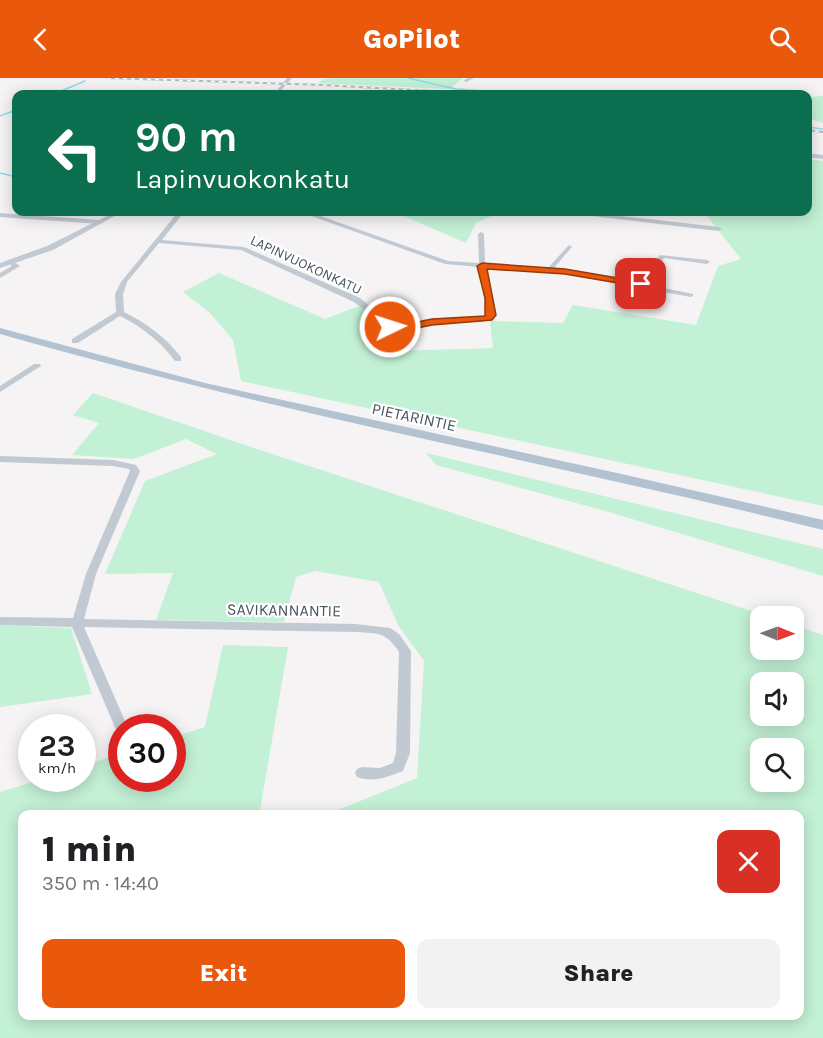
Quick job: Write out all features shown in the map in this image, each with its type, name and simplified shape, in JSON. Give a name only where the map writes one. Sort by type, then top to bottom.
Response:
[{"type":"main road","name":"PIETARINTIE","points":[[0,331],[135,369],[269,403],[651,484],[823,525]]},
{"type":"street","points":[[280,90],[290,78]]},
{"type":"street","points":[[465,81],[472,78]]},
{"type":"street","points":[[14,216],[100,222]]},
{"type":"street","points":[[0,266],[51,248],[111,216]]},
{"type":"street","points":[[120,313],[118,301],[121,288],[178,216]]},
{"type":"street","points":[[316,216],[447,263],[549,270],[641,284],[691,295]]},
{"type":"street","points":[[608,216],[719,230]]},
{"type":"street","points":[[649,221],[651,216]]},
{"type":"street","points":[[481,234],[482,266]]},
{"type":"street","name":"LAPINVUOKONKATU","points":[[157,240],[222,244],[250,251],[357,300],[383,322],[396,328],[432,322],[488,318],[491,315],[482,266]]},
{"type":"street","points":[[549,270],[569,247]]},
{"type":"street","points":[[641,284],[662,256],[707,262]]},
{"type":"street","points":[[0,276],[17,266],[12,263]]},
{"type":"street","points":[[75,340],[120,313]]},
{"type":"street","points":[[120,313],[153,331],[166,342],[178,359]]},
{"type":"street","points":[[0,390],[37,366]]},
{"type":"street","points":[[0,459],[123,464],[133,467],[135,471],[91,574],[77,624],[116,714]]},
{"type":"street","name":"SAVIKANNANTIE","points":[[0,621],[333,628],[386,632],[395,637],[405,651],[403,753],[398,767],[381,774],[362,773]]},
{"type":"green space","points":[[463,78],[450,89],[319,83],[323,79]]},
{"type":"green space","points":[[823,96],[823,123],[812,120],[812,97]]},
{"type":"green space","points":[[812,160],[823,161],[823,506],[241,381],[233,340],[210,313],[183,292],[219,273],[325,319],[359,306],[396,332],[395,351],[493,348],[490,321],[563,323],[573,305],[696,325],[718,266],[741,259],[707,216],[812,216]]},
{"type":"green space","points":[[404,216],[491,216],[476,223],[466,243]]},
{"type":"green space","points":[[93,393],[750,610],[750,660],[804,660],[804,628],[823,635],[823,1038],[0,1038],[0,792],[18,786],[18,792],[96,792],[96,762],[108,757],[108,792],[186,792],[186,733],[205,727],[223,645],[288,647],[260,810],[18,810],[18,1020],[804,1020],[804,810],[338,810],[417,778],[424,661],[398,625],[379,582],[315,571],[296,577],[284,622],[156,620],[173,573],[105,574],[145,481],[217,454],[186,439],[134,459],[72,455],[99,423],[73,415]]},
{"type":"green space","points":[[426,453],[823,549],[823,576],[602,510],[436,465]]},
{"type":"green space","points":[[0,625],[71,628],[92,694],[0,707]]},
{"type":"waterway","points":[[408,78],[469,90]]},
{"type":"waterway","points":[[64,90],[85,81]]},
{"type":"waterway","points":[[0,116],[12,112]]},
{"type":"waterway","points":[[812,128],[823,129]]},
{"type":"waterway","points":[[0,173],[12,176]]},
{"type":"railway","points":[[107,78],[413,90]]},
{"type":"railway","points":[[812,131],[823,132]]},
{"type":"route","points":[[390,327],[403,328],[432,322],[488,318],[491,315],[482,266],[565,272],[641,284]]}]
